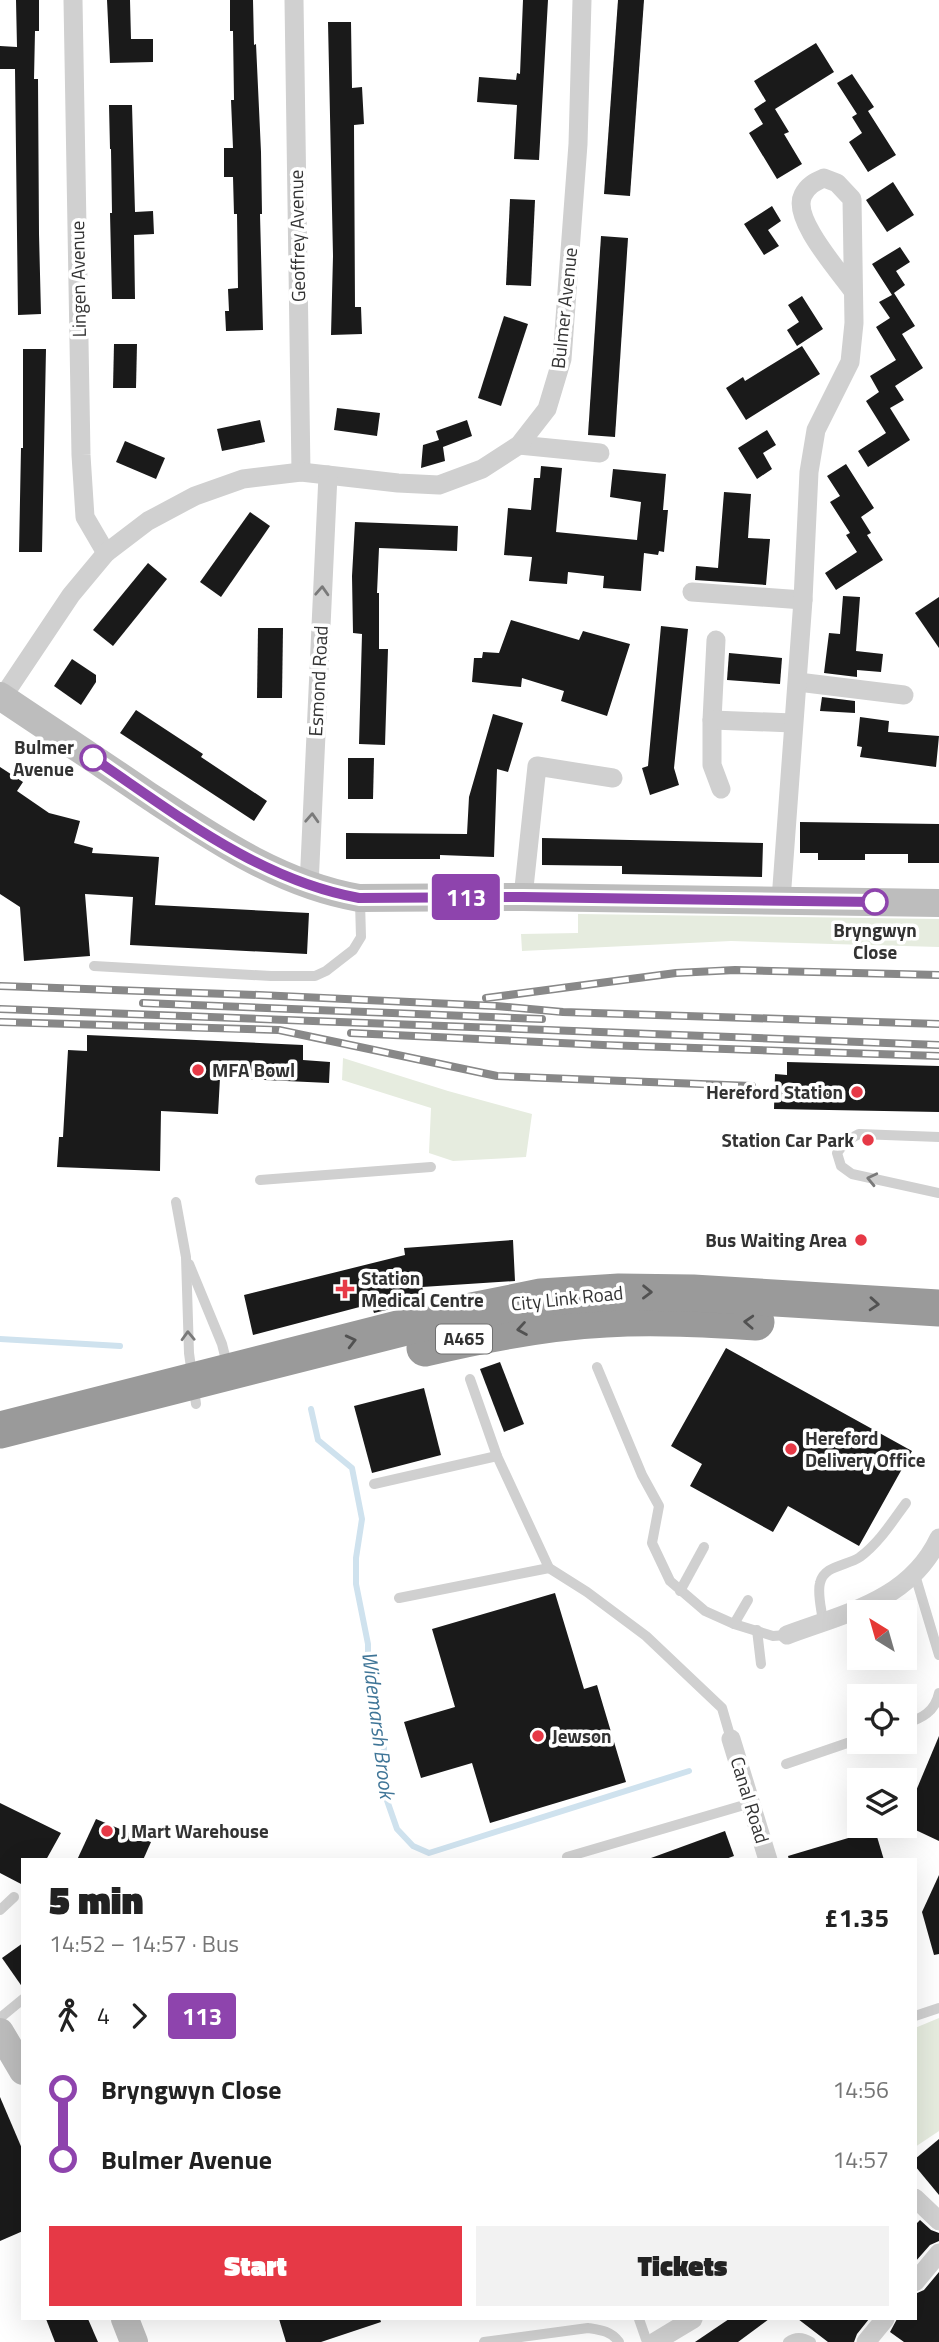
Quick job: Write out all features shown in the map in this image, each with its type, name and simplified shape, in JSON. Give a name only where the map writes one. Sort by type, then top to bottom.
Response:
[{"type":"highway","name":"City Link Road","points":[[0,1453],[231,1378],[457,1314],[541,1297],[619,1292],[693,1293],[939,1308]]},
{"type":"highway","name":"City Link Road","points":[[0,1430],[468,1338],[604,1319],[693,1319],[939,1332]]},
{"type":"street","name":"Lingen Avenue","points":[[73,0],[81,455],[85,517],[106,553]]},
{"type":"street","name":"Geoffrey Avenue","points":[[294,0],[301,472]]},
{"type":"street","name":"Bulmer Avenue","points":[[1,697],[71,595],[106,553],[148,521],[195,496],[243,479],[301,472],[439,485],[481,469],[519,445],[547,409],[562,359],[578,144],[582,0]]},
{"type":"street","points":[[780,900],[803,600],[809,472],[816,430],[850,362],[854,323],[852,200],[837,183],[824,178],[810,184],[801,197],[801,215],[853,290]]},
{"type":"street","points":[[519,445],[600,453]]},
{"type":"street","name":"Esmond Road","points":[[309,886],[328,475]]},
{"type":"street","points":[[692,592],[803,600]]},
{"type":"street","points":[[716,640],[712,765],[721,789]]},
{"type":"street","points":[[797,682],[904,695]]},
{"type":"street","points":[[1,697],[207,834],[260,865],[309,886],[359,898],[523,897],[939,903]]},
{"type":"street","points":[[712,720],[793,723]]},
{"type":"street","points":[[523,897],[537,766],[613,778]]},
{"type":"street","points":[[787,1635],[862,1608],[890,1593],[915,1575],[931,1556],[939,1538]]},
{"type":"street","name":"Canal Road","points":[[732,1739],[767,1858]]},
{"type":"street","points":[[0,2032],[21,2068]]},
{"type":"street","points":[[917,2200],[939,2221]]},
{"type":"street","points":[[917,2280],[939,2253]]},
{"type":"street","points":[[125,2320],[134,2342]]},
{"type":"street","points":[[655,2342],[691,2320]]},
{"type":"street","points":[[866,2342],[884,2320]]},
{"type":"lane","points":[[94,966],[315,976],[353,950],[361,937],[359,898]]},
{"type":"lane","points":[[939,1137],[859,1134],[846,1141],[837,1153],[841,1166],[852,1174],[939,1194]]},
{"type":"lane","points":[[260,1180],[431,1167]]},
{"type":"lane","points":[[176,1202],[186,1257],[194,1392]]},
{"type":"lane","points":[[186,1257],[222,1344],[231,1378]]},
{"type":"lane","points":[[597,1367],[642,1475],[659,1506],[652,1543],[670,1581],[705,1611],[773,1636],[787,1635]]},
{"type":"lane","points":[[470,1379],[497,1456],[549,1568],[587,1592],[646,1636],[722,1709],[732,1739]]},
{"type":"lane","points":[[374,1484],[497,1456]]},
{"type":"lane","points":[[823,1622],[820,1584],[825,1574],[834,1567],[858,1559],[879,1539],[906,1503]]},
{"type":"lane","points":[[680,1591],[704,1547]]},
{"type":"lane","points":[[399,1598],[549,1568]]},
{"type":"lane","points":[[915,1575],[939,1655]]},
{"type":"lane","points":[[734,1623],[748,1600]]},
{"type":"lane","points":[[757,1630],[761,1664]]},
{"type":"lane","points":[[917,1720],[924,1717],[937,1703],[939,1693]]},
{"type":"lane","points":[[786,1764],[847,1743]]},
{"type":"lane","points":[[567,1857],[751,1803]]},
{"type":"lane","points":[[0,1910],[14,1897]]},
{"type":"lane","points":[[0,2018],[21,2001]]},
{"type":"lane","points":[[917,2015],[939,2008]]},
{"type":"lane","points":[[639,2320],[646,2342]]},
{"type":"lane","points":[[484,2342],[588,2328],[604,2330],[618,2342]]},
{"type":"lane","points":[[788,2342],[793,2338],[804,2338],[811,2342]]},
{"type":"shaded area","points":[[578,914],[939,919],[939,947],[731,941],[522,951],[521,934],[578,933]]},
{"type":"shaded area","points":[[343,1058],[532,1114],[526,1157],[453,1161],[429,1153],[431,1108],[342,1080]]},
{"type":"shaded area","points":[[939,2018],[939,2131],[917,2146],[917,2027]]},
{"type":"building","points":[[16,0],[39,0],[34,79],[38,79],[41,314],[18,315],[15,69],[0,69],[0,46],[17,47]]},
{"type":"building","points":[[107,0],[130,0],[131,39],[153,39],[153,62],[110,63]]},
{"type":"building","points":[[230,0],[253,0],[261,152],[263,330],[226,331],[228,289],[238,288],[237,214],[234,214],[233,177],[224,177],[224,148],[233,148],[233,31],[230,31]]},
{"type":"building","points":[[523,0],[548,0],[539,160],[514,159],[517,105],[477,102],[479,77],[516,80],[517,73],[520,74]]},
{"type":"building","points":[[618,0],[644,0],[630,196],[604,194]]},
{"type":"building","points":[[328,22],[351,22],[352,88],[362,87],[364,124],[354,125],[355,307],[361,307],[362,334],[331,335],[333,256]]},
{"type":"building","points":[[816,43],[834,72],[775,109],[789,132],[784,134],[802,164],[777,179],[749,133],[763,124],[754,109],[766,101],[754,81]]},
{"type":"building","points":[[852,74],[874,107],[868,111],[896,155],[868,172],[849,142],[862,133],[852,117],[857,114],[837,83]]},
{"type":"building","points":[[109,105],[132,105],[135,212],[153,211],[154,234],[134,235],[135,299],[112,299]]},
{"type":"building","points":[[893,182],[914,215],[887,232],[866,200]]},
{"type":"building","points":[[510,199],[535,200],[531,286],[506,285]]},
{"type":"building","points":[[772,206],[781,221],[768,230],[779,246],[764,255],[744,224]]},
{"type":"building","points":[[601,236],[628,238],[615,437],[588,435]]},
{"type":"building","points":[[900,247],[910,262],[896,271],[905,285],[894,293],[915,326],[902,334],[923,368],[895,386],[904,400],[890,408],[910,440],[868,467],[858,451],[886,433],[866,401],[879,392],[870,376],[896,360],[876,327],[890,318],[879,302],[892,295],[872,264]]},
{"type":"building","points":[[802,296],[823,329],[797,346],[787,330],[799,322],[788,305]]},
{"type":"building","points":[[504,316],[528,324],[501,406],[478,398]]},
{"type":"building","points":[[114,344],[137,344],[136,388],[113,388]]},
{"type":"building","points":[[802,346],[820,374],[746,420],[726,388],[743,377],[745,381]]},
{"type":"building","points":[[23,349],[46,349],[42,552],[19,552]]},
{"type":"building","points":[[337,408],[380,413],[377,436],[334,430]]},
{"type":"building","points":[[260,420],[265,442],[222,451],[217,429]]},
{"type":"building","points":[[467,420],[472,436],[443,447],[445,461],[421,468],[423,445],[439,440],[436,431]]},
{"type":"building","points":[[767,430],[776,445],[763,453],[772,469],[757,479],[738,448]]},
{"type":"building","points":[[125,441],[165,458],[156,479],[116,462]]},
{"type":"building","points":[[846,464],[874,508],[861,517],[871,533],[867,535],[883,560],[836,590],[825,573],[857,552],[846,535],[850,533],[830,502],[840,496],[827,476]]},
{"type":"building","points":[[541,466],[562,468],[556,532],[637,540],[641,502],[610,497],[613,469],[666,474],[663,510],[668,510],[664,552],[659,551],[658,555],[644,553],[641,591],[603,588],[604,576],[568,572],[567,584],[529,581],[532,557],[504,555],[508,508],[531,510],[534,478],[540,478]]},
{"type":"building","points":[[724,492],[751,494],[748,538],[770,539],[766,585],[695,580],[696,566],[718,568]]},
{"type":"building","points":[[250,512],[270,526],[221,597],[200,582]]},
{"type":"building","points":[[355,522],[458,526],[457,551],[379,548],[379,649],[388,649],[385,745],[359,744],[362,634],[353,633]]},
{"type":"building","points":[[148,563],[167,579],[113,646],[93,630]]},
{"type":"building","points":[[843,596],[860,597],[856,651],[883,654],[881,672],[857,670],[857,677],[824,673],[829,633],[840,634]]},
{"type":"building","points":[[939,597],[939,648],[915,613]]},
{"type":"building","points":[[511,620],[579,640],[583,631],[630,644],[607,716],[561,701],[564,691],[522,678],[521,687],[472,682],[474,658],[482,658],[483,652],[499,653]]},
{"type":"building","points":[[661,626],[688,629],[674,768],[679,785],[650,795],[642,768],[648,766]]},
{"type":"building","points":[[258,628],[283,628],[282,698],[257,698]]},
{"type":"building","points":[[729,653],[782,658],[780,684],[727,680]]},
{"type":"building","points":[[72,659],[96,675],[96,682],[81,705],[54,686]]},
{"type":"building","points":[[822,697],[855,701],[855,713],[820,711]]},
{"type":"building","points":[[136,710],[267,801],[254,821],[120,733]]},
{"type":"building","points":[[493,714],[523,723],[508,772],[497,769],[494,857],[440,855],[440,859],[346,859],[346,833],[467,834],[469,797]]},
{"type":"building","points":[[860,717],[889,721],[888,732],[939,736],[936,767],[860,757],[862,747],[857,746]]},
{"type":"building","points":[[348,758],[374,758],[373,799],[348,799]]},
{"type":"building","points":[[0,767],[23,782],[17,791],[49,813],[80,821],[74,843],[93,848],[92,853],[159,857],[155,905],[309,913],[307,954],[130,945],[133,897],[85,894],[90,956],[24,961],[20,907],[0,894]]},
{"type":"building","points":[[800,822],[939,824],[939,863],[908,863],[908,854],[865,854],[865,860],[818,860],[818,853],[800,853]]},
{"type":"building","points":[[542,838],[763,843],[762,877],[622,874],[622,866],[542,865]]},
{"type":"building","name":"MFA Bowl","points":[[87,1035],[303,1045],[303,1060],[330,1062],[329,1083],[220,1078],[218,1114],[161,1111],[160,1171],[57,1167],[59,1137],[63,1137],[68,1050],[87,1051]]},
{"type":"building","name":"Hereford Station","points":[[787,1062],[939,1066],[939,1112],[774,1109],[775,1074],[787,1075]]},
{"type":"building","name":"Station Medical Centre","points":[[513,1240],[515,1281],[422,1287],[427,1300],[374,1313],[371,1304],[253,1335],[244,1295],[405,1255],[404,1248]]},
{"type":"building","name":"Hereford Delivery Office","points":[[726,1348],[912,1451],[859,1546],[788,1506],[773,1532],[690,1486],[702,1464],[671,1446]]},
{"type":"building","points":[[500,1362],[524,1424],[504,1432],[480,1369]]},
{"type":"building","points":[[424,1388],[441,1455],[372,1473],[354,1406]]},
{"type":"building","name":"Jewson","points":[[555,1593],[584,1689],[597,1685],[626,1782],[490,1823],[472,1763],[421,1778],[404,1722],[455,1707],[432,1629]]},
{"type":"building","points":[[939,1736],[939,1841],[917,1831],[917,1788]]},
{"type":"building","points":[[0,1803],[61,1833],[47,1858],[21,1858],[21,1884],[0,1873]]},
{"type":"building","name":"J Mart Warehouse","points":[[96,1819],[151,1842],[144,1858],[78,1858]]},
{"type":"building","points":[[725,1831],[734,1856],[728,1858],[651,1858]]},
{"type":"building","points":[[848,1838],[877,1838],[883,1858],[788,1858]]},
{"type":"building","points":[[939,1875],[939,1954],[934,1955],[922,1912]]},
{"type":"building","points":[[21,1944],[21,1985],[2,1958]]},
{"type":"building","points":[[0,2097],[21,2146],[21,2232],[0,2241]]},
{"type":"building","points":[[939,2139],[939,2195],[917,2168],[917,2157]]},
{"type":"building","points":[[920,2220],[939,2233],[939,2241],[930,2245],[917,2260],[917,2223]]},
{"type":"building","points":[[939,2272],[939,2342],[904,2342],[890,2332],[896,2320],[917,2320],[917,2293],[924,2290]]},
{"type":"building","points":[[46,2320],[88,2320],[98,2342],[55,2342]]},
{"type":"building","points":[[279,2320],[381,2322],[321,2342],[286,2342]]},
{"type":"building","points":[[728,2320],[768,2320],[738,2342],[695,2342]]},
{"type":"building","points":[[799,2320],[868,2320],[854,2342],[828,2342]]},
{"type":"waterway","name":"Widemarsh Brook","points":[[0,1339],[120,1346]]},
{"type":"waterway","name":"Widemarsh Brook","points":[[311,1409],[318,1440],[352,1468],[362,1519],[356,1558],[356,1584],[368,1644],[368,1674],[384,1748],[383,1789],[397,1829],[413,1846],[429,1853],[689,1771]]},
{"type":"railway","points":[[486,998],[676,973],[735,970],[939,975]]},
{"type":"railway","points":[[0,986],[259,995],[496,1006],[563,1012],[939,1024]]},
{"type":"railway","points":[[143,1003],[542,1019]]},
{"type":"railway","points":[[0,1009],[939,1045]]},
{"type":"railway","points":[[0,1022],[278,1030]]},
{"type":"railway","points":[[279,1030],[497,1076],[752,1086]]},
{"type":"railway","points":[[351,1033],[603,1045],[939,1056]]},
{"type":"bus line","name":"113","points":[[93,758],[207,834],[260,865],[309,886],[359,898],[523,897],[875,902]]},
{"type":"place","name":"Bulmer Avenue","points":[[93,758]]},
{"type":"place","name":"Bryngwyn Close","points":[[875,902]]},
{"type":"place","name":"MFA Bowl","points":[[198,1070]]},
{"type":"place","name":"Hereford Station","points":[[857,1092]]},
{"type":"place","name":"Station Car Park","points":[[868,1140]]},
{"type":"place","name":"Bus Waiting Area","points":[[861,1240]]},
{"type":"place","name":"Station Medical Centre","points":[[345,1289]]},
{"type":"place","name":"Hereford Delivery Office","points":[[791,1449]]},
{"type":"place","name":"Jewson","points":[[538,1736]]},
{"type":"place","name":"J Mart Warehouse","points":[[107,1831]]}]
